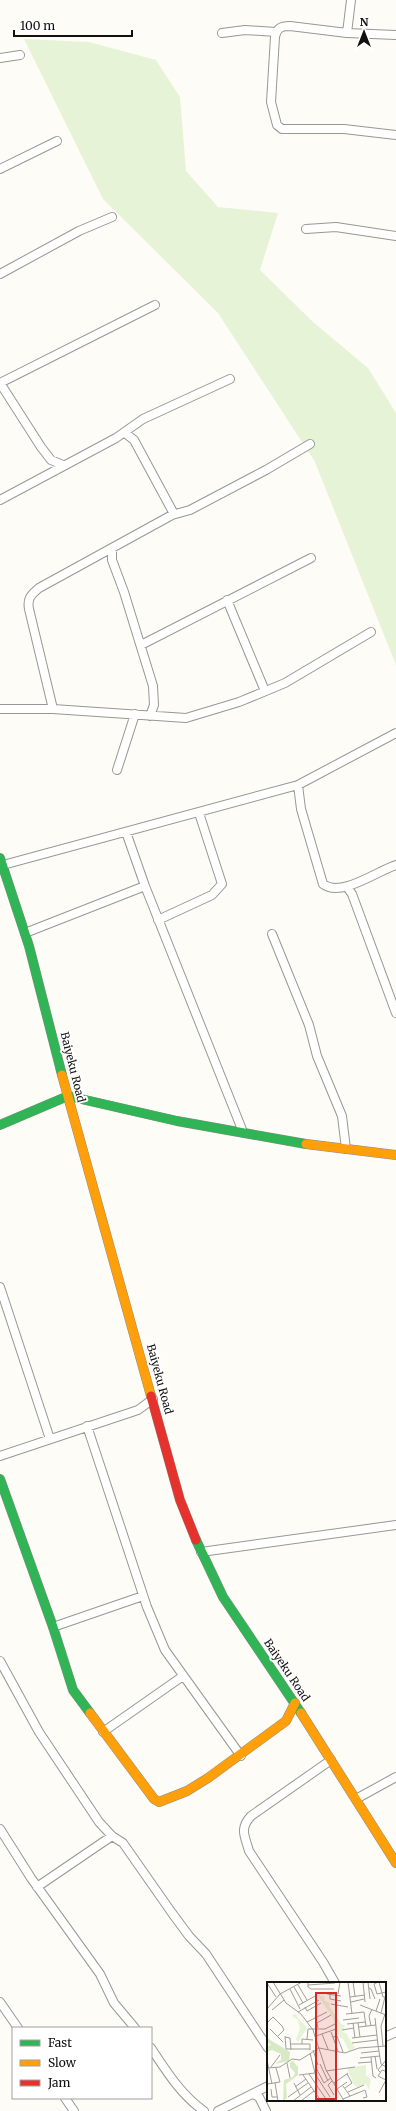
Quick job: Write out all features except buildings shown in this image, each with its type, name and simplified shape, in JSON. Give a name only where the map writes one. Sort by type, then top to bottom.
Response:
[{"type":"main road","name":"Baiyeku Road","points":[[1,862],[25,933],[68,1096],[180,1500],[200,1552],[223,1597],[295,1703],[396,1863]]},
{"type":"main road","points":[[0,1125],[68,1096],[177,1121],[243,1132],[287,1142],[395,1156]]},
{"type":"main road","points":[[0,1479],[54,1627],[74,1690],[103,1732],[154,1799],[159,1802],[187,1791],[241,1756],[286,1721],[295,1703]]},
{"type":"street","points":[[347,33],[351,0]]},
{"type":"street","points":[[222,33],[245,30],[276,32],[283,26],[290,26],[347,33],[396,35]]},
{"type":"street","points":[[276,32],[271,102],[278,127],[282,129],[344,129],[396,135]]},
{"type":"street","points":[[0,58],[20,55]]},
{"type":"street","points":[[0,169],[57,141]]},
{"type":"street","points":[[1,270],[112,217]]},
{"type":"street","points":[[306,229],[336,227],[396,236]]},
{"type":"street","points":[[63,465],[51,460],[0,384],[155,305]]},
{"type":"street","points":[[0,500],[125,433],[143,419],[230,379]]},
{"type":"street","points":[[125,433],[134,440],[174,514]]},
{"type":"street","points":[[53,709],[28,601],[30,596],[39,588],[174,514],[190,510],[266,470],[310,444]]},
{"type":"street","points":[[50,473],[51,460]]},
{"type":"street","points":[[112,549],[112,560],[124,592],[154,686],[154,705],[150,716]]},
{"type":"street","points":[[101,555],[112,560]]},
{"type":"street","points":[[140,645],[311,558]]},
{"type":"street","points":[[227,600],[265,691]]},
{"type":"street","points":[[0,709],[53,709],[186,718],[239,702],[289,681],[371,632]]},
{"type":"street","points":[[117,770],[135,714]]},
{"type":"street","points":[[1,862],[126,832],[298,785],[396,733]]},
{"type":"street","points":[[298,785],[301,809],[322,884],[330,888],[347,887],[396,864]]},
{"type":"street","points":[[158,920],[212,895],[222,884],[199,813]]},
{"type":"street","points":[[126,832],[158,920],[243,1132]]},
{"type":"street","points":[[25,933],[145,886]]},
{"type":"street","points":[[347,887],[352,894],[396,1013]]},
{"type":"street","points":[[272,934],[309,1025],[317,1056],[342,1116],[346,1149]]},
{"type":"street","points":[[0,1287],[50,1439]]},
{"type":"street","points":[[138,1410],[153,1399]]},
{"type":"street","points":[[0,1456],[138,1410],[155,1410]]},
{"type":"street","points":[[87,1426],[143,1596],[159,1638],[183,1676],[241,1756]]},
{"type":"street","points":[[200,1552],[396,1525]]},
{"type":"street","points":[[54,1627],[143,1596]]},
{"type":"street","points":[[0,1661],[39,1732],[100,1822],[112,1836],[123,1843],[189,1936],[206,1954],[267,2046]]},
{"type":"street","points":[[103,1732],[183,1676]]},
{"type":"street","points":[[286,1721],[304,1718]]},
{"type":"street","points":[[331,1760],[251,1816],[244,1823],[244,1832],[249,1851],[323,1962],[334,1982]]},
{"type":"street","points":[[356,1799],[396,1777]]},
{"type":"street","points":[[0,1829],[37,1887],[100,1974],[114,2003],[134,2027]]},
{"type":"street","points":[[37,1887],[112,1836]]},
{"type":"street","points":[[0,2002],[17,2027]]},
{"type":"street","points":[[386,2037],[396,2032]]},
{"type":"street","points":[[152,2050],[174,2083],[200,2110]]},
{"type":"street","points":[[218,2111],[260,2092],[266,2111]]},
{"type":"street","points":[[66,2099],[74,2111]]},
{"type":"green space","points":[[24,39],[89,42],[156,60],[180,97],[186,171],[218,207],[278,213],[260,270],[313,322],[368,368],[396,413],[396,665],[315,462],[218,313],[103,199]]},
{"type":"traffic: fast","points":[[0,858],[29,946],[62,1075]]},
{"type":"traffic: fast","points":[[0,1125],[68,1096],[177,1121],[306,1144]]},
{"type":"traffic: fast","points":[[0,1479],[53,1627],[73,1690],[90,1713]]},
{"type":"traffic: fast","points":[[196,1540],[223,1597],[301,1713]]},
{"type":"traffic: slow","points":[[62,1075],[151,1396]]},
{"type":"traffic: slow","points":[[306,1144],[396,1155]]},
{"type":"traffic: slow","points":[[90,1713],[154,1799],[159,1802],[187,1791],[208,1778],[286,1721],[295,1703]]},
{"type":"traffic: slow","points":[[301,1713],[396,1863]]},
{"type":"traffic: jam","points":[[151,1396],[180,1500],[196,1540]]}]
